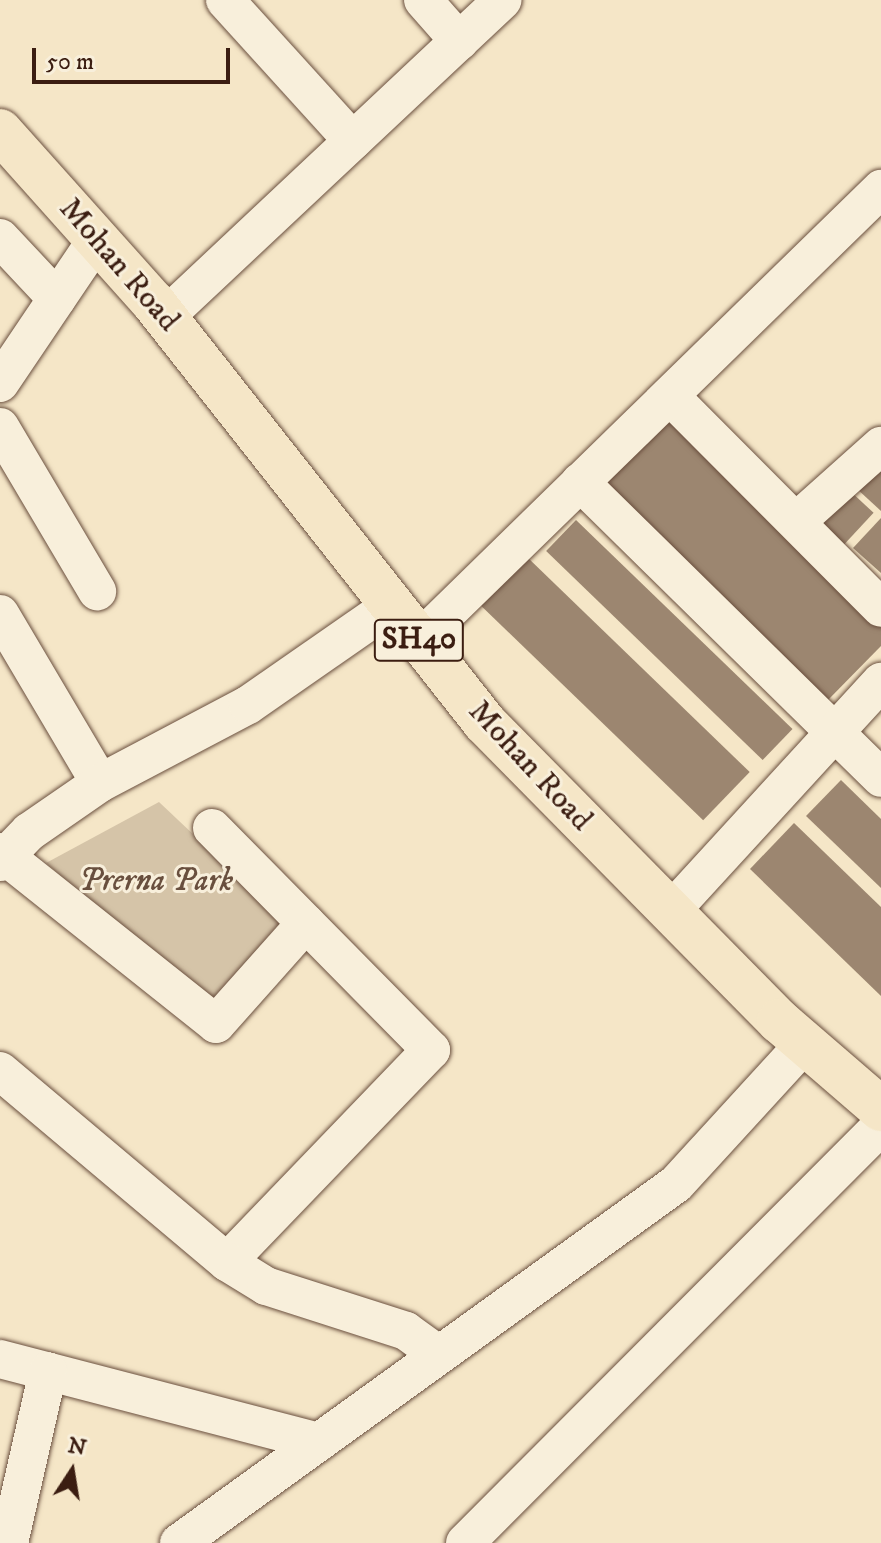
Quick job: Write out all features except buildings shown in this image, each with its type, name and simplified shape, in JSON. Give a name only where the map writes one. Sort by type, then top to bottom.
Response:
[{"type":"main road","name":"Mohan Road","points":[[0,131],[165,317],[485,723],[805,1043],[881,1109]]},
{"type":"street","points":[[225,0],[353,141]]},
{"type":"street","points":[[423,0],[459,41]]},
{"type":"street","points":[[165,317],[503,0]]},
{"type":"street","points":[[419,640],[881,189]]},
{"type":"street","points":[[0,238],[57,299]]},
{"type":"street","points":[[0,383],[97,239]]},
{"type":"street","points":[[670,396],[881,608]]},
{"type":"street","points":[[0,427],[97,591]]},
{"type":"street","points":[[797,521],[881,446]]},
{"type":"street","points":[[580,482],[881,778]]},
{"type":"street","points":[[306,923],[216,1024],[3,857],[29,832],[100,783],[248,705],[392,605]]},
{"type":"street","points":[[0,614],[100,783]]},
{"type":"street","points":[[671,911],[833,730],[881,682]]},
{"type":"street","points":[[212,828],[431,1050],[227,1262]]},
{"type":"street","points":[[179,1543],[438,1354],[595,1247],[676,1184],[805,1043]]},
{"type":"street","points":[[0,1071],[227,1262],[266,1286],[406,1331],[438,1354]]},
{"type":"street","points":[[465,1543],[881,1126]]},
{"type":"street","points":[[0,1359],[318,1442]]},
{"type":"street","points":[[9,1543],[48,1371]]},
{"type":"green space","name":"Prerna Park","points":[[159,802],[283,919],[210,1005],[46,863]]}]
